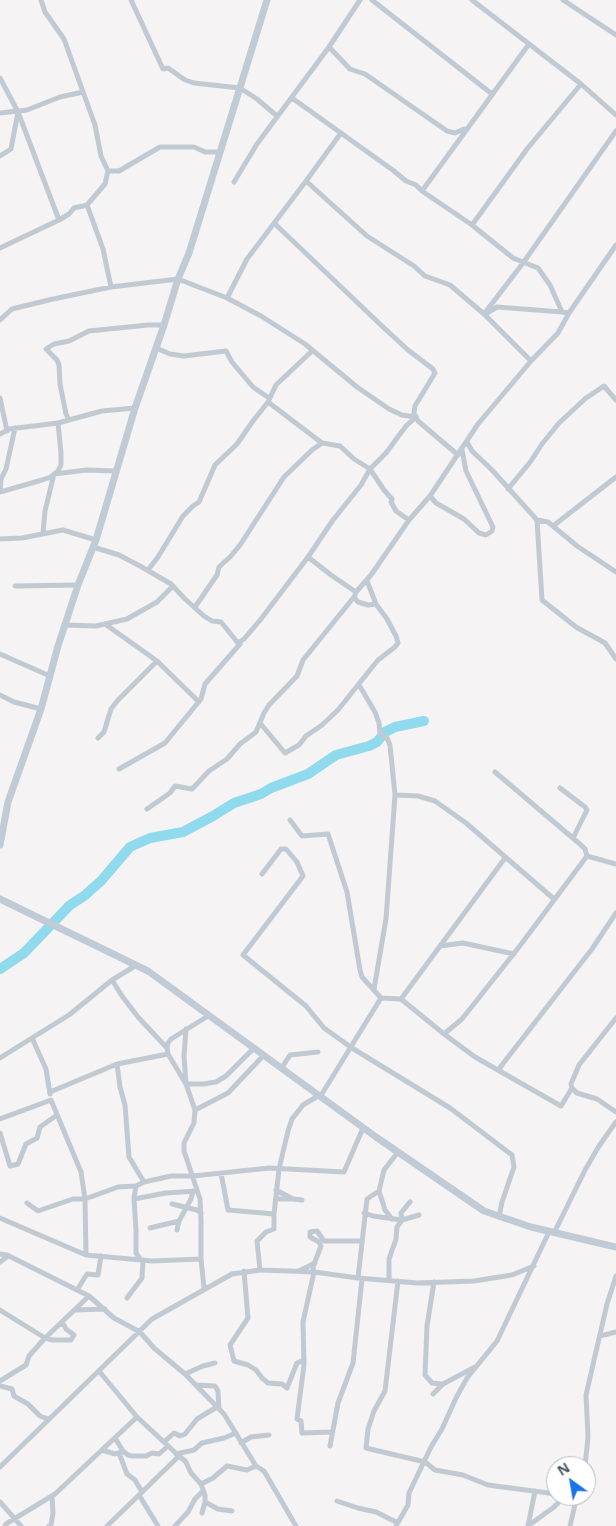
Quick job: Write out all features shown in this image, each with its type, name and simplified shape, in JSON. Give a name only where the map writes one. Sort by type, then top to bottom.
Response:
[{"type":"street","points":[[0,248],[59,220],[69,214],[74,208],[87,205],[105,184],[108,171],[102,156],[95,125],[64,39],[45,12],[41,0]]},
{"type":"street","points":[[131,0],[163,69],[168,68],[185,80],[194,83],[240,88],[277,116]]},
{"type":"street","points":[[0,843],[8,802],[41,708],[65,625],[94,543],[135,408],[178,279],[189,253],[267,0]]},
{"type":"street","points":[[234,182],[257,144],[329,47],[360,0]]},
{"type":"street","points":[[372,0],[492,94]]},
{"type":"street","points":[[472,0],[581,84],[616,115]]},
{"type":"street","points":[[563,0],[616,35]]},
{"type":"street","points":[[422,191],[466,128],[529,44]]},
{"type":"street","points":[[329,47],[350,69],[365,74],[447,131],[455,133],[466,128]]},
{"type":"street","points":[[0,78],[18,112],[59,220]]},
{"type":"street","points":[[472,225],[527,149],[581,84]]},
{"type":"street","points":[[0,113],[18,112],[60,97],[83,92]]},
{"type":"street","points":[[292,98],[472,225],[513,258],[538,268],[550,285],[562,312]]},
{"type":"street","points":[[0,156],[11,150],[18,112]]},
{"type":"street","points":[[484,314],[523,263],[616,131]]},
{"type":"street","points":[[227,298],[247,259],[341,134]]},
{"type":"street","points":[[108,171],[119,171],[160,147],[194,147],[204,152],[219,152]]},
{"type":"street","points":[[306,181],[368,236],[414,266],[425,276],[450,285],[484,314],[530,361]]},
{"type":"street","points":[[87,205],[102,249],[111,287]]},
{"type":"street","points":[[274,223],[408,350],[434,369],[435,374],[414,410],[416,417],[458,455]]},
{"type":"street","points":[[147,809],[170,793],[175,786],[192,789],[209,771],[228,759],[240,744],[256,732],[270,705],[297,676],[304,660],[367,581],[409,520],[430,496],[478,424],[530,361],[558,333],[569,313],[616,245]]},
{"type":"street","points":[[1,316],[12,310],[111,287],[178,279],[227,298],[261,316],[305,344],[357,387],[389,409],[402,415],[416,417]]},
{"type":"street","points":[[484,314],[497,307],[569,313]]},
{"type":"street","points":[[69,420],[60,384],[59,365],[57,360],[46,349],[54,344],[69,341],[89,331],[164,325]]},
{"type":"street","points":[[156,348],[170,354],[184,356],[226,351],[232,362],[253,387],[268,400],[322,443],[340,446],[354,459],[370,469],[392,499],[391,502],[396,511],[409,520]]},
{"type":"street","points":[[148,570],[183,516],[199,502],[215,465],[237,444],[252,420],[268,400],[276,385],[312,351]]},
{"type":"street","points":[[508,489],[558,423],[586,398],[604,386],[616,400]]},
{"type":"street","points":[[0,398],[7,430]]},
{"type":"street","points":[[0,434],[15,428],[58,423],[102,410],[135,408]]},
{"type":"street","points":[[118,769],[165,743],[199,702],[205,684],[261,619],[308,557],[333,520],[361,485],[370,469],[386,453],[406,426],[416,417]]},
{"type":"street","points":[[15,428],[6,469],[1,479],[0,492],[42,480],[58,472],[62,453],[58,423]]},
{"type":"street","points":[[467,442],[472,451],[492,470],[537,520],[548,522],[577,546],[616,572]]},
{"type":"street","points":[[195,607],[217,575],[219,567],[240,545],[284,478],[312,450],[322,443]]},
{"type":"street","points":[[430,496],[436,503],[464,519],[479,533],[486,535],[492,531],[493,527],[466,471],[462,450]]},
{"type":"street","points":[[54,474],[96,470],[115,471]]},
{"type":"street","points":[[43,533],[45,511],[54,474]]},
{"type":"street","points":[[553,526],[616,477]]},
{"type":"street","points":[[537,520],[542,600],[576,627],[605,643],[616,659]]},
{"type":"street","points":[[0,539],[22,538],[63,530],[94,543],[148,570],[173,586],[185,600],[212,621],[221,622],[235,642],[240,644]]},
{"type":"street","points":[[308,557],[355,595],[358,602],[368,605],[376,604]]},
{"type":"street","points":[[260,723],[285,753],[299,745],[306,736],[322,725],[338,710],[378,660],[395,647],[398,643],[391,626],[376,604],[367,581]]},
{"type":"street","points":[[15,586],[78,585]]},
{"type":"street","points":[[65,625],[96,626],[127,619],[139,614],[166,595],[173,586]]},
{"type":"street","points":[[105,624],[157,661],[199,702]]},
{"type":"street","points":[[0,654],[50,676]]},
{"type":"street","points":[[98,738],[104,732],[111,709],[157,661]]},
{"type":"street","points":[[359,685],[375,712],[380,734],[387,738],[392,753],[395,795],[386,919],[374,989]]},
{"type":"street","points":[[0,696],[14,702],[41,708]]},
{"type":"street","points":[[496,772],[585,849],[587,856]]},
{"type":"street","points":[[560,788],[587,810],[573,838]]},
{"type":"street","points":[[395,795],[418,796],[435,802],[466,824],[554,899]]},
{"type":"street","points":[[290,820],[302,836],[328,834],[347,892],[362,977],[381,998],[401,999],[475,1057],[561,1106],[572,1088],[573,1078],[579,1065],[616,1018]]},
{"type":"street","points":[[262,874],[281,849],[286,849],[297,862],[302,876],[243,955],[306,1006],[324,1028],[352,1048],[450,1108],[512,1155],[514,1167],[502,1202],[499,1218]]},
{"type":"street","points":[[587,856],[616,864]]},
{"type":"street","points":[[444,1034],[462,1019],[514,954],[587,856]]},
{"type":"street","points":[[401,999],[505,858]]},
{"type":"street","points":[[0,899],[148,971],[363,1128],[477,1207],[499,1218],[551,1233],[616,1247]]},
{"type":"street","points":[[498,1070],[592,949],[616,913]]},
{"type":"street","points":[[440,946],[463,943],[514,954]]},
{"type":"street","points":[[0,1058],[69,1015],[112,980],[135,966]]},
{"type":"street","points":[[112,980],[138,1017],[168,1051],[186,1084],[195,1110],[194,1124],[184,1143],[184,1151],[193,1176],[201,1213],[201,1259],[204,1288]]},
{"type":"street","points":[[260,1270],[257,1240],[266,1232],[274,1229],[278,1168],[292,1118],[303,1105],[319,1096],[352,1048],[381,998]]},
{"type":"street","points":[[168,1051],[168,1042],[171,1039],[208,1016]]},
{"type":"street","points":[[186,1029],[184,1056],[186,1084]]},
{"type":"street","points":[[32,1038],[46,1069],[51,1100],[81,1172],[85,1199],[86,1255]]},
{"type":"street","points":[[186,1084],[216,1082],[226,1076],[253,1049]]},
{"type":"street","points":[[50,1092],[117,1064],[168,1051]]},
{"type":"street","points":[[281,1069],[290,1055],[318,1052]]},
{"type":"street","points":[[195,1110],[228,1093],[263,1056]]},
{"type":"street","points":[[117,1064],[125,1105],[129,1157],[144,1182]]},
{"type":"street","points":[[572,1088],[582,1095],[597,1099],[616,1112]]},
{"type":"street","points":[[0,1119],[51,1100]]},
{"type":"street","points":[[0,1133],[10,1166],[18,1164],[26,1144],[37,1138],[40,1127],[57,1114]]},
{"type":"street","points":[[337,1501],[376,1512],[397,1524],[408,1505],[409,1493],[430,1448],[442,1429],[456,1398],[475,1367],[497,1341],[551,1233],[599,1146],[616,1122]]},
{"type":"street","points":[[27,1203],[38,1211],[73,1199],[85,1199],[118,1187],[136,1186],[144,1182],[171,1176],[193,1176],[278,1168],[344,1172],[363,1128]]},
{"type":"street","points":[[611,1129],[616,1134]]},
{"type":"street","points":[[392,1219],[385,1210],[384,1201],[379,1191],[384,1170],[398,1152]]},
{"type":"street","points":[[221,1173],[228,1210],[274,1214]]},
{"type":"street","points":[[127,1298],[142,1278],[142,1260],[136,1253],[134,1199],[136,1186]]},
{"type":"street","points":[[276,1190],[294,1199]]},
{"type":"street","points":[[134,1199],[166,1193],[195,1191]]},
{"type":"street","points":[[177,1230],[179,1221],[195,1191]]},
{"type":"street","points":[[330,1446],[338,1403],[353,1363],[364,1213],[367,1199],[379,1191]]},
{"type":"street","points":[[276,1199],[302,1200]]},
{"type":"street","points":[[389,1280],[389,1259],[396,1239],[397,1227],[402,1220],[401,1213],[410,1202]]},
{"type":"street","points":[[172,1204],[197,1210],[201,1213]]},
{"type":"street","points":[[364,1213],[402,1220],[419,1215]]},
{"type":"street","points":[[0,1218],[86,1255],[142,1260],[201,1259]]},
{"type":"street","points":[[150,1228],[179,1221]]},
{"type":"street","points":[[333,1432],[302,1433],[301,1421],[297,1419],[304,1360],[302,1322],[314,1272],[314,1263],[321,1246],[319,1242],[310,1237],[310,1232],[317,1231],[324,1241],[362,1241]]},
{"type":"street","points":[[0,1254],[8,1256],[89,1296],[114,1318],[140,1332],[154,1348],[185,1374],[218,1408],[256,1466],[264,1471],[296,1526]]},
{"type":"street","points":[[0,1262],[8,1256]]},
{"type":"street","points":[[77,1290],[86,1274],[98,1275],[100,1256]]},
{"type":"street","points":[[298,1271],[314,1263]]},
{"type":"street","points":[[0,1467],[140,1332],[152,1318],[232,1274],[260,1270],[298,1271],[398,1281],[474,1281],[518,1274],[534,1266]]},
{"type":"street","points":[[244,1271],[248,1318],[230,1345],[234,1361],[248,1365],[256,1370],[268,1383],[282,1384],[287,1388],[297,1363],[304,1360]]},
{"type":"street","points":[[586,1456],[588,1437],[586,1395],[607,1304],[616,1276]]},
{"type":"street","points":[[398,1281],[385,1390],[368,1429],[366,1448],[425,1462],[435,1470],[463,1475],[488,1486],[546,1493]]},
{"type":"street","points":[[434,1282],[426,1326],[425,1375],[432,1383],[443,1384]]},
{"type":"street","points":[[0,1381],[26,1365],[29,1356],[45,1338],[89,1296]]},
{"type":"street","points":[[74,1310],[105,1309]]},
{"type":"street","points":[[0,1310],[45,1338],[71,1340],[74,1335],[66,1329],[64,1324],[60,1324]]},
{"type":"street","points":[[600,1336],[616,1332]]},
{"type":"street","points":[[185,1374],[215,1363]]},
{"type":"street","points":[[433,1394],[443,1384],[475,1367]]},
{"type":"street","points":[[98,1371],[137,1417],[186,1462],[191,1473],[201,1484],[205,1502],[202,1513]]},
{"type":"street","points":[[196,1385],[215,1386],[218,1391],[218,1408]]},
{"type":"street","points":[[0,1386],[12,1389],[14,1396],[48,1419]]},
{"type":"street","points":[[102,1450],[115,1454],[121,1452],[132,1456],[146,1456],[152,1453],[159,1454],[174,1433],[180,1436],[185,1434],[197,1419],[218,1408]]},
{"type":"street","points":[[5,1526],[52,1496],[137,1417]]},
{"type":"street","points":[[107,1526],[178,1455],[194,1450],[202,1443],[236,1433]]},
{"type":"street","points":[[242,1443],[251,1437],[269,1435]]},
{"type":"street","points":[[115,1438],[127,1474],[136,1480],[158,1526]]},
{"type":"street","points":[[201,1484],[213,1478],[227,1466],[247,1470],[256,1466]]},
{"type":"street","points":[[175,1526],[188,1512],[195,1498],[203,1491]]},
{"type":"street","points":[[528,1526],[535,1491]]},
{"type":"street","points":[[49,1526],[51,1525],[54,1513],[52,1496]]},
{"type":"street","points":[[0,1502],[21,1526]]},
{"type":"street","points":[[205,1502],[218,1509],[232,1511]]},
{"type":"street","points":[[528,1526],[553,1506]]},
{"type":"street","points":[[570,1526],[575,1506]]},
{"type":"waterway","points":[[0,969],[24,953],[70,905],[101,881],[130,847],[150,838],[183,832],[234,803],[308,774],[336,755],[369,746],[377,742],[385,732],[395,727],[424,721]]}]
